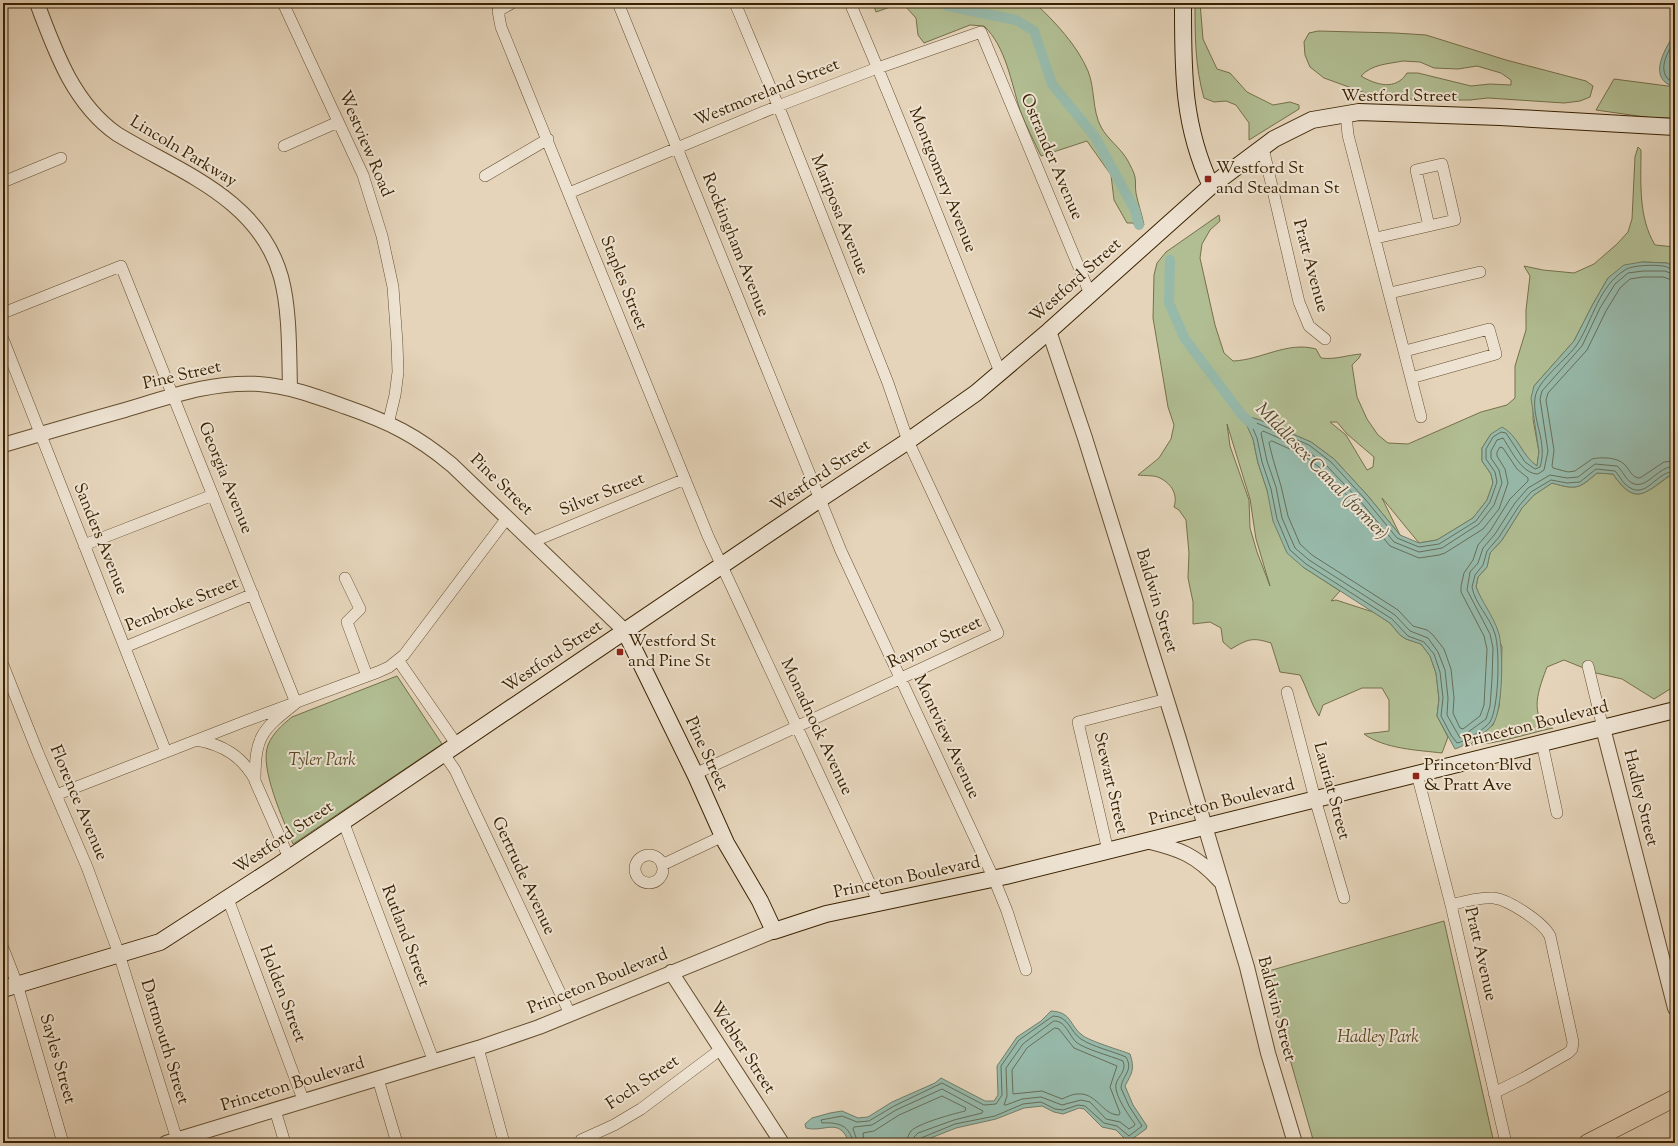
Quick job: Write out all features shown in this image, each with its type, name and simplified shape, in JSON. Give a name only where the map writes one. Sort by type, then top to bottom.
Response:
[{"type":"main road","points":[[1183,3],[1185,101],[1194,140],[1203,168],[1211,186]]},
{"type":"main road","name":"Westford Street","points":[[10,987],[160,942],[228,899],[343,822],[908,441],[976,393],[1049,331],[1211,186],[1274,139],[1312,120],[1359,112],[1500,117],[1675,126]]},
{"type":"main road","name":"Pine Street","points":[[625,632],[695,774],[723,836],[760,901],[774,931]]},
{"type":"main road","name":"Princeton Boulevard","points":[[774,931],[826,914],[994,879],[1675,710]]},
{"type":"main road","points":[[1587,1143],[1675,1098]]},
{"type":"street","name":"Lincoln Parkway","points":[[37,3],[59,58],[80,97],[89,109],[117,134],[226,197],[251,224],[262,239],[277,265],[284,292],[288,333],[290,388]]},
{"type":"street","name":"Westview Road","points":[[283,3],[363,175],[382,236],[396,313],[398,372],[395,395],[388,424]]},
{"type":"street","name":"Staples Street","points":[[512,3],[498,11],[501,27],[548,139],[685,479],[722,566]]},
{"type":"street","name":"Rockingham Avenue","points":[[618,3],[820,499]]},
{"type":"street","name":"Mariposa Avenue","points":[[735,3],[778,106],[888,383],[908,441]]},
{"type":"street","name":"Montgomery Avenue","points":[[850,3],[961,271],[1000,372]]},
{"type":"street","name":"Westmoreland Street","points":[[569,192],[778,106],[878,68],[981,32]]},
{"type":"street","name":"Ostrander Avenue","points":[[981,32],[1090,294]]},
{"type":"street","points":[[1346,114],[1348,135],[1376,238],[1421,416]]},
{"type":"street","points":[[284,146],[338,122]]},
{"type":"street","points":[[485,176],[548,139]]},
{"type":"street","name":"Pratt Avenue","points":[[1263,148],[1299,302],[1308,326],[1325,339]]},
{"type":"street","points":[[3,182],[62,158]]},
{"type":"street","points":[[1376,238],[1429,226],[1455,220],[1442,164],[1416,170],[1429,226]]},
{"type":"street","name":"Georgia Avenue","points":[[3,313],[121,266],[296,703]]},
{"type":"street","points":[[1390,293],[1480,272]]},
{"type":"street","points":[[1405,351],[1489,329],[1496,354],[1412,378]]},
{"type":"street","name":"Baldwin Street","points":[[1049,331],[1085,438],[1167,699],[1247,967],[1268,1053],[1295,1143]]},
{"type":"street","name":"Sanders Avenue","points":[[3,339],[166,752]]},
{"type":"street","name":"Pine Street","points":[[3,445],[198,388],[238,384],[259,384],[290,388],[372,416],[406,432],[432,449],[508,518],[625,632]]},
{"type":"street","name":"Raynor Street","points":[[695,774],[798,728],[900,678],[998,633],[908,441]]},
{"type":"street","name":"Silver Street","points":[[532,542],[685,479]]},
{"type":"street","points":[[84,545],[213,495]]},
{"type":"street","name":"Montview Avenue","points":[[820,499],[841,551],[994,879],[1007,911],[1026,970]]},
{"type":"street","points":[[56,795],[367,676],[389,666],[398,660],[508,518]]},
{"type":"street","name":"Monadnock Avenue","points":[[722,566],[879,903]]},
{"type":"street","points":[[345,578],[360,609],[347,622],[367,676]]},
{"type":"street","name":"Pembroke Street","points":[[124,648],[253,594]]},
{"type":"street","points":[[398,660],[450,749]]},
{"type":"street","name":"Florence Avenue","points":[[3,665],[87,867],[119,954]]},
{"type":"street","name":"Hadley Street","points":[[1588,666],[1675,1008]]},
{"type":"street","name":"Lauriat Street","points":[[1287,692],[1315,799],[1344,898]]},
{"type":"street","name":"Stewart Street","points":[[1108,850],[1078,722],[1167,699]]},
{"type":"street","points":[[255,781],[256,756],[260,738],[273,721],[296,703]]},
{"type":"street","points":[[197,740],[222,747],[233,755],[251,773],[289,858]]},
{"type":"street","points":[[1542,743],[1557,813]]},
{"type":"street","name":"Gertrude Avenue","points":[[450,749],[454,770],[570,1014]]},
{"type":"street","name":"Pratt Avenue","points":[[1417,774],[1451,905],[1506,1143]]},
{"type":"street","name":"Rutland Street","points":[[343,822],[434,1062]]},
{"type":"street","points":[[662,865],[723,836]]},
{"type":"street","name":"Baldwin Street","points":[[1146,841],[1173,848],[1191,856],[1206,866],[1222,884]]},
{"type":"street","points":[[1451,905],[1485,898],[1495,898],[1504,901],[1540,923],[1547,930],[1550,936],[1573,1042],[1572,1049],[1568,1053],[1524,1078],[1494,1093]]},
{"type":"street","name":"Holden Street","points":[[228,899],[304,1102]]},
{"type":"street","name":"Princeton Boulevard","points":[[174,1142],[478,1048],[570,1014],[774,931]]},
{"type":"street","name":"Sayles Street","points":[[3,948],[10,987],[63,1143]]},
{"type":"street","name":"Dartmouth Street","points":[[119,954],[174,1142]]},
{"type":"street","name":"Webber Street","points":[[671,972],[782,1143]]},
{"type":"street","points":[[478,1048],[504,1143]]},
{"type":"street","name":"Foch Street","points":[[581,1140],[614,1125],[641,1109],[721,1049]]},
{"type":"street","points":[[378,1079],[396,1143]]},
{"type":"street","points":[[275,1110],[285,1143]]},
{"type":"green space","points":[[873,3],[1035,3],[1065,34],[1078,52],[1088,71],[1092,85],[1096,113],[1101,127],[1125,156],[1134,173],[1136,193],[1144,225],[1136,227],[1133,223],[1127,223],[1114,200],[1111,175],[1087,141],[1041,156],[1020,110],[1003,54],[998,44],[984,26],[970,25],[924,43],[918,35],[916,18],[905,6],[893,6],[876,12]]},
{"type":"green space","points":[[1195,3],[1200,3],[1203,39],[1217,69],[1230,73],[1247,92],[1273,105],[1290,102],[1299,105],[1299,109],[1249,140],[1249,123],[1236,105],[1226,101],[1214,102],[1204,98],[1197,63]]},
{"type":"green space","points":[[1318,31],[1426,35],[1506,60],[1586,81],[1593,86],[1590,97],[1580,101],[1564,103],[1488,98],[1470,100],[1419,100],[1371,95],[1324,78],[1310,67],[1305,55],[1304,42],[1309,33]],"holes":[[[1403,61],[1420,62],[1434,68],[1458,69],[1477,66],[1501,73],[1511,80],[1511,85],[1490,84],[1471,86],[1418,73],[1407,73],[1397,82],[1386,85],[1373,82],[1361,76],[1370,69],[1380,65]]]},
{"type":"green space","points":[[1614,79],[1675,87],[1675,118],[1652,118],[1596,110]]},
{"type":"green space","points":[[1638,147],[1641,150],[1641,187],[1643,211],[1650,234],[1655,245],[1675,247],[1675,267],[1667,263],[1642,262],[1608,278],[1574,341],[1534,386],[1533,419],[1539,452],[1537,466],[1529,460],[1515,439],[1491,434],[1482,448],[1482,461],[1491,474],[1493,483],[1487,500],[1473,518],[1437,540],[1419,543],[1382,498],[1400,535],[1368,496],[1334,459],[1311,442],[1260,420],[1243,415],[1253,439],[1258,463],[1267,490],[1303,567],[1340,591],[1331,601],[1336,600],[1373,612],[1390,623],[1400,635],[1406,639],[1421,644],[1430,656],[1436,673],[1439,699],[1437,716],[1448,737],[1442,753],[1391,746],[1372,739],[1364,734],[1389,731],[1389,700],[1382,688],[1362,688],[1323,705],[1319,716],[1300,675],[1280,672],[1271,643],[1259,640],[1250,640],[1231,649],[1223,642],[1221,628],[1210,622],[1193,624],[1193,602],[1188,578],[1189,553],[1186,520],[1179,510],[1174,507],[1175,498],[1173,490],[1168,483],[1158,477],[1138,475],[1159,458],[1171,439],[1174,425],[1168,407],[1153,318],[1154,275],[1157,263],[1166,252],[1219,215],[1220,221],[1210,230],[1202,244],[1200,258],[1215,325],[1224,353],[1233,361],[1254,358],[1295,347],[1316,349],[1321,358],[1336,358],[1361,354],[1352,365],[1357,397],[1367,419],[1378,435],[1388,443],[1408,444],[1481,412],[1507,405],[1515,398],[1515,366],[1526,330],[1526,310],[1530,276],[1524,266],[1543,270],[1574,273],[1594,264],[1617,244],[1628,232],[1632,219],[1635,157]],"holes":[[[1330,422],[1337,422],[1347,434],[1374,457],[1373,467],[1367,470],[1346,435]],[[1227,424],[1250,499],[1256,539],[1270,586],[1257,552],[1250,528],[1249,500],[1230,446]]]},
{"type":"green space","points":[[1597,473],[1613,474],[1628,491],[1634,494],[1640,494],[1647,491],[1671,475],[1675,476],[1675,686],[1654,699],[1622,679],[1596,673],[1564,660],[1547,667],[1541,683],[1537,701],[1537,710],[1540,717],[1545,724],[1553,728],[1502,741],[1470,745],[1478,736],[1493,725],[1499,707],[1501,679],[1502,647],[1476,587],[1478,577],[1487,567],[1490,553],[1502,540],[1522,508],[1534,495],[1552,483],[1567,487],[1577,487]]},
{"type":"green space","name":"Tyler Park","points":[[397,676],[442,744],[293,844],[279,809],[267,767],[266,755],[268,745],[272,737],[281,726],[292,717]]},
{"type":"green space","name":"Hadley Park","points":[[1444,921],[1494,1143],[1314,1143],[1265,972]]},
{"type":"water","points":[[1675,33],[1675,87],[1666,83],[1661,77],[1660,63]]},
{"type":"water","points":[[1642,262],[1667,263],[1675,267],[1675,476],[1670,475],[1647,491],[1641,494],[1635,494],[1628,491],[1613,474],[1597,473],[1577,487],[1567,487],[1552,483],[1534,495],[1522,508],[1502,540],[1490,553],[1487,567],[1478,577],[1476,587],[1496,625],[1500,639],[1502,678],[1499,706],[1496,717],[1493,724],[1481,735],[1455,749],[1437,716],[1439,699],[1436,673],[1430,656],[1421,644],[1406,639],[1400,635],[1390,623],[1303,567],[1287,553],[1273,521],[1267,490],[1258,463],[1253,439],[1242,415],[1260,420],[1311,442],[1334,459],[1368,496],[1400,535],[1419,543],[1437,540],[1473,518],[1487,500],[1493,483],[1491,474],[1482,461],[1482,448],[1491,434],[1502,427],[1512,435],[1527,457],[1537,466],[1539,452],[1531,398],[1534,386],[1574,341],[1608,278],[1624,265]]},
{"type":"water","points":[[1051,1011],[1067,1016],[1082,1035],[1098,1043],[1130,1054],[1132,1071],[1125,1086],[1133,1105],[1147,1126],[1146,1129],[1128,1142],[1116,1130],[1102,1127],[1084,1109],[1079,1108],[1063,1114],[1054,1112],[1042,1106],[1024,1108],[996,1119],[956,1128],[918,1143],[849,1143],[841,1130],[836,1128],[806,1128],[805,1124],[812,1118],[830,1113],[842,1111],[858,1118],[868,1117],[892,1102],[935,1083],[941,1078],[985,1101],[994,1101],[998,1095],[997,1066],[1017,1037],[1041,1021]]},
{"type":"waterway","name":"MIddlesex Canal (former)","points":[[945,3],[947,6],[1016,20],[1034,31],[1052,84],[1095,137],[1135,210],[1139,225]]},
{"type":"waterway","name":"MIddlesex Canal (former)","points":[[1170,260],[1169,303],[1185,339],[1242,415],[1252,424]]},
{"type":"place","name":"Westford St and Steadman St","points":[[1208,179]]},
{"type":"place","name":"Westford St and Pine St","points":[[620,652]]},
{"type":"place","name":"Princeton Blvd & Pratt Ave","points":[[1416,776]]}]
